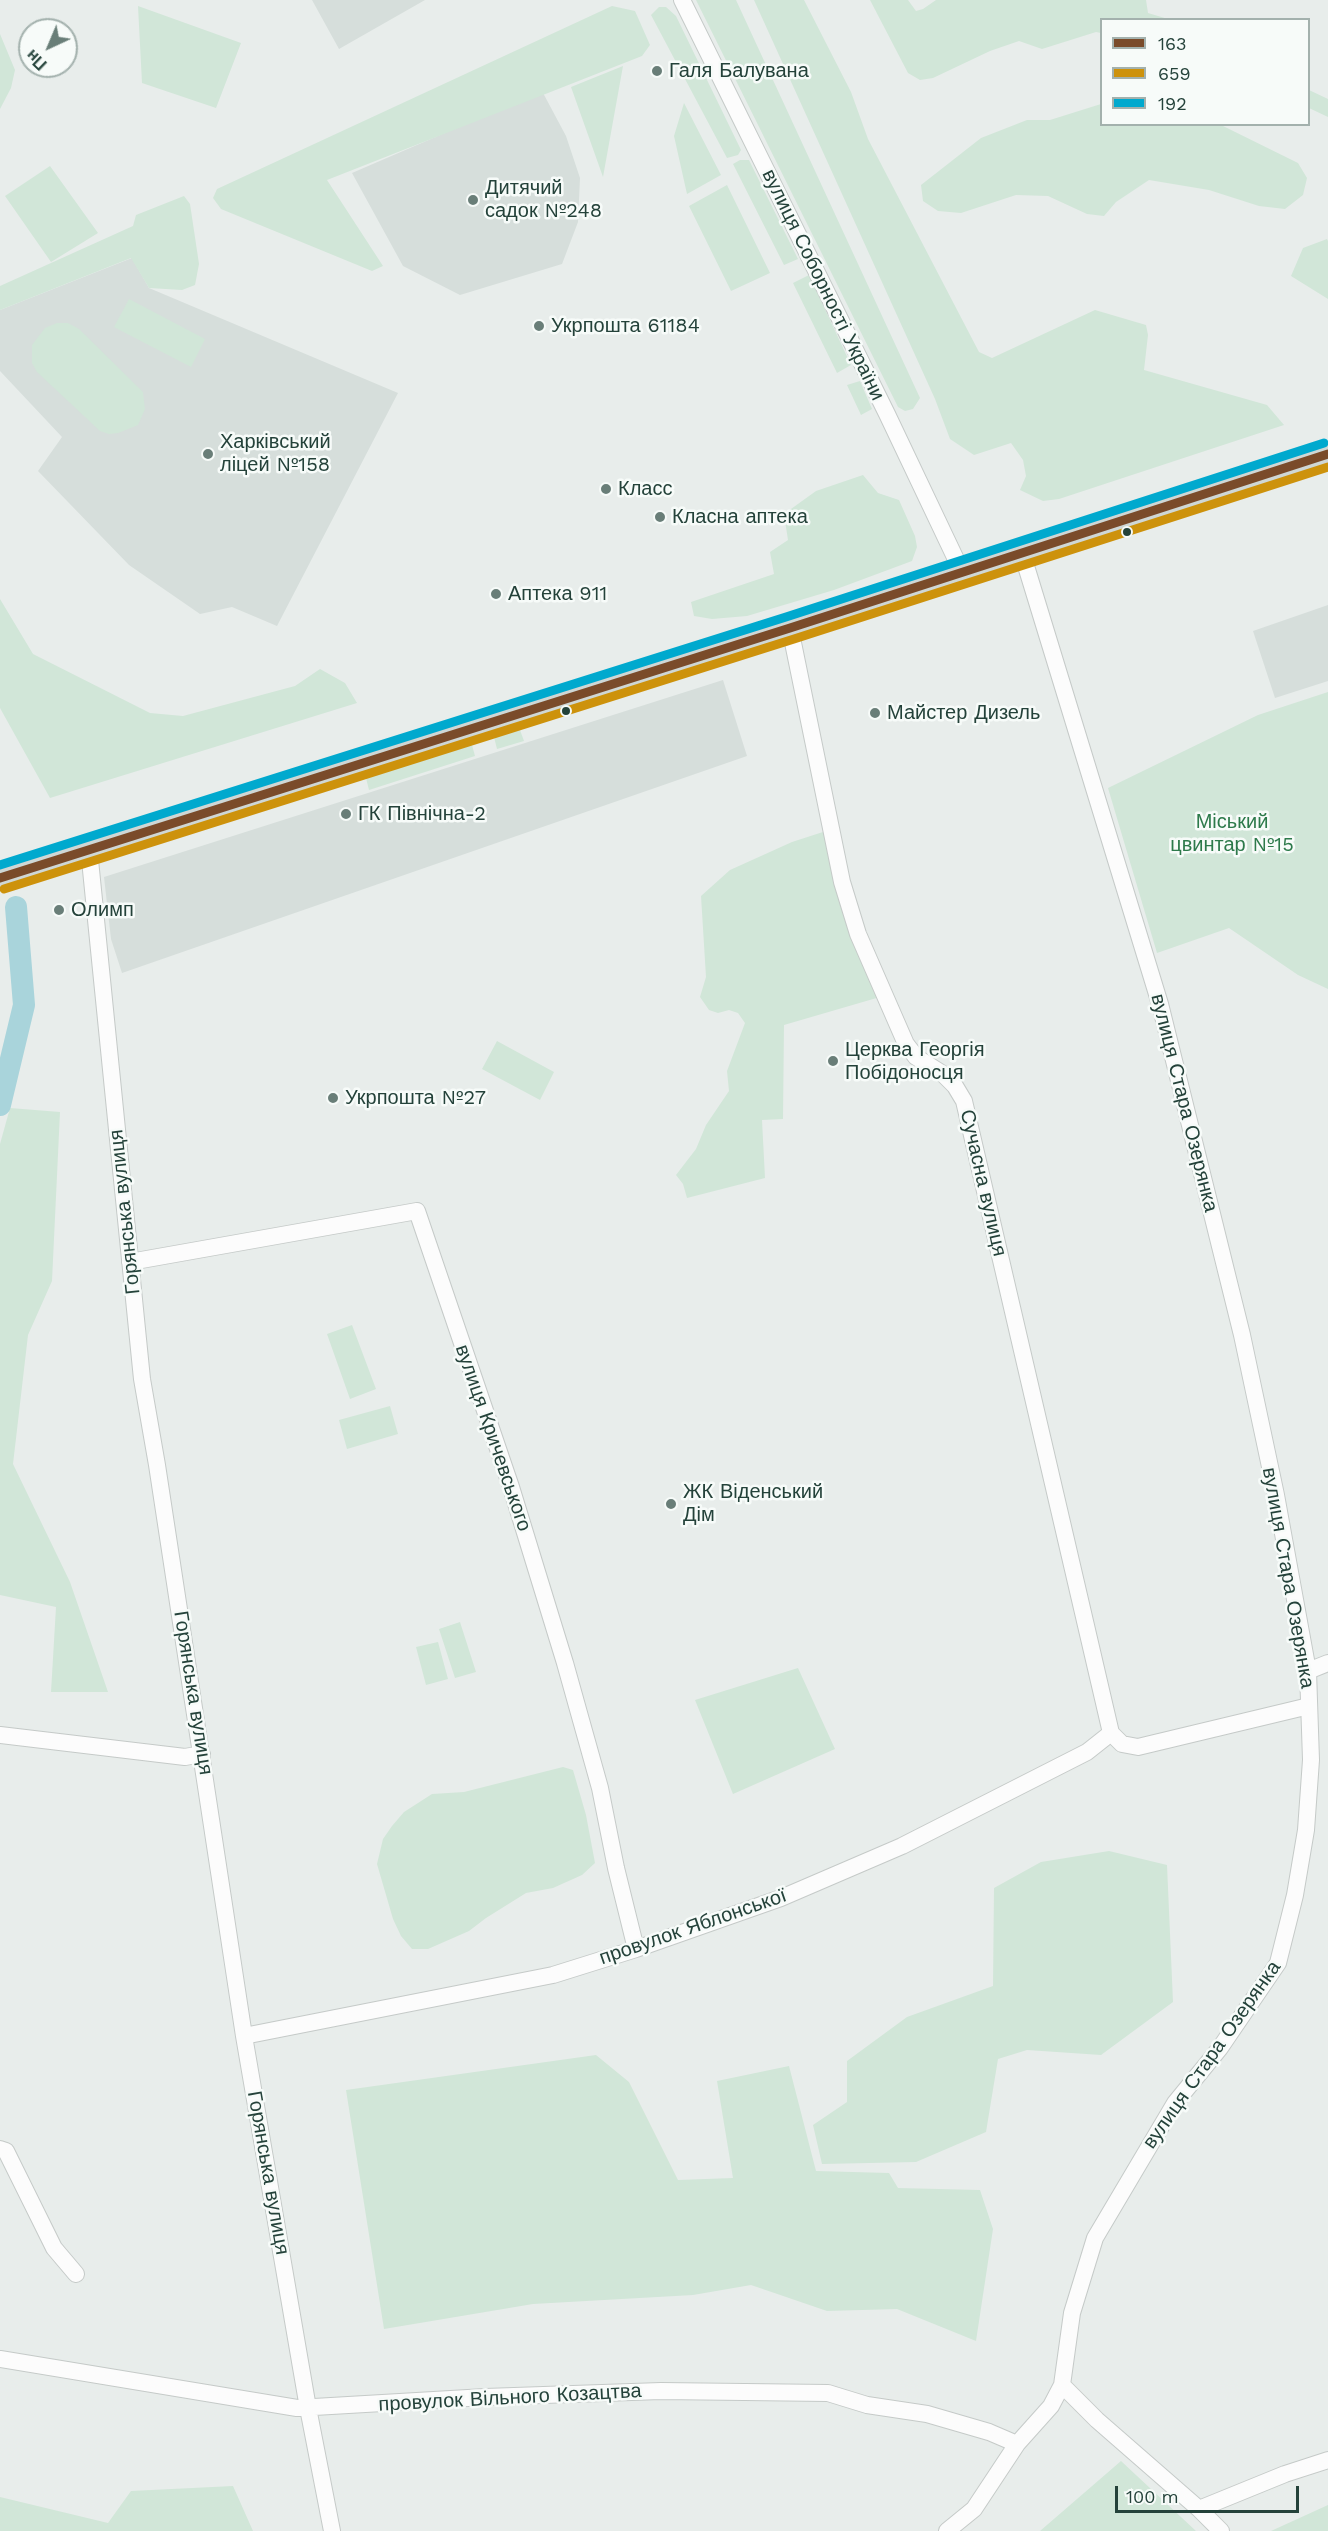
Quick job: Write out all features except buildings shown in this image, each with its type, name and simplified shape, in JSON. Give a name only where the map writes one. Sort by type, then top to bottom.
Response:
[{"type":"main road","points":[[8,875],[790,628],[1328,454]]},
{"type":"street","name":"вулиця Соборності України","points":[[682,0],[887,414],[962,572]]},
{"type":"street","name":"вулиця Стара Озерянка","points":[[948,2531],[974,2509],[1017,2444],[1051,2406],[1062,2385],[1072,2313],[1095,2238],[1175,2103],[1220,2048],[1278,1963],[1295,1895],[1306,1830],[1311,1760],[1308,1671],[1276,1495],[1242,1335],[1160,1004],[1022,553]]},
{"type":"street","name":"Сучасна вулиця","points":[[790,628],[842,882],[858,934],[906,1044],[916,1057],[943,1074],[956,1086],[963,1101],[1111,1733]]},
{"type":"street","name":"Горянська вулиця","points":[[89,850],[142,1380],[202,1754],[244,2036],[332,2531]]},
{"type":"street","name":"вулиця Кричевського","points":[[130,1262],[417,1211],[511,1487],[565,1663],[600,1788],[616,1868],[636,1949]]},
{"type":"street","points":[[1308,1671],[1328,1663]]},
{"type":"street","points":[[1111,1733],[1122,1744],[1138,1748],[1309,1706]]},
{"type":"street","name":"провулок Яблонської","points":[[244,2036],[553,1975],[636,1949],[781,1898],[902,1846],[1088,1752],[1111,1733]]},
{"type":"street","points":[[0,1735],[185,1757],[202,1754]]},
{"type":"street","points":[[0,2150],[6,2151],[54,2248],[76,2274]]},
{"type":"street","name":"провулок Вільного Козацтва","points":[[0,2359],[297,2408],[485,2397],[661,2391],[828,2393],[867,2405],[927,2414],[989,2432],[1017,2444]]},
{"type":"street","points":[[1062,2385],[1097,2420],[1221,2531]]},
{"type":"street","points":[[1199,2509],[1285,2474],[1328,2460]]},
{"type":"shaded area","points":[[312,0],[425,0],[339,49]]},
{"type":"shaded area","name":"Дитячий садок №248","points":[[542,91],[566,136],[580,178],[578,222],[562,264],[460,295],[403,266],[352,173]]},
{"type":"shaded area","name":"Харківський ліцей №158","points":[[132,258],[149,288],[398,393],[277,626],[232,607],[200,614],[129,565],[38,471],[62,437],[0,371],[0,310]]},
{"type":"shaded area","points":[[1328,605],[1328,681],[1275,698],[1253,631]]},
{"type":"shaded area","name":"ГК Північна-2","points":[[723,680],[747,756],[122,973],[111,939],[104,877]]},
{"type":"green space","points":[[696,0],[736,0],[920,398],[913,409],[905,411],[898,407]]},
{"type":"green space","points":[[754,0],[804,0],[851,92],[868,139],[979,352],[992,358],[1095,310],[1146,325],[1148,335],[1144,370],[1267,405],[1284,425],[1059,499],[1043,501],[1020,490],[1026,476],[1023,460],[1011,443],[974,455],[950,439],[935,399]]},
{"type":"green space","points":[[870,0],[908,0],[916,11],[936,0],[1146,0],[1148,13],[1165,18],[1100,18],[1100,33],[1096,32],[1042,49],[1019,41],[990,51],[933,78],[920,80],[908,73]]},
{"type":"green space","points":[[138,6],[241,43],[216,108],[142,83]]},
{"type":"green space","points":[[612,6],[635,11],[650,45],[642,56],[327,180],[383,266],[372,271],[221,209],[213,198],[217,189]]},
{"type":"green space","points":[[659,7],[666,7],[676,16],[741,150],[738,155],[727,158],[651,15]]},
{"type":"green space","points":[[0,34],[15,70],[11,88],[0,109]]},
{"type":"green space","points":[[623,66],[603,177],[571,87]]},
{"type":"green space","points":[[1310,90],[1328,99],[1328,117],[1310,108]]},
{"type":"green space","points":[[684,103],[721,175],[687,194],[674,136]]},
{"type":"green space","points":[[1100,104],[1100,126],[1223,126],[1298,163],[1307,178],[1303,195],[1285,209],[1259,206],[1209,190],[1149,180],[1116,202],[1104,216],[1087,214],[1048,196],[1016,195],[961,213],[938,211],[923,201],[921,185],[981,138],[1027,120],[1050,120]]},
{"type":"green space","points":[[740,160],[749,160],[798,259],[784,265],[733,164]]},
{"type":"green space","points":[[50,166],[98,233],[51,262],[5,196]]},
{"type":"green space","points":[[727,185],[770,273],[731,291],[689,206]]},
{"type":"green space","points":[[184,196],[190,204],[199,264],[195,285],[182,290],[149,288],[131,258],[0,310],[0,286],[133,226],[136,215]]},
{"type":"green space","points":[[1327,239],[1328,299],[1291,276],[1303,248]]},
{"type":"green space","points":[[809,275],[851,365],[837,373],[793,283]]},
{"type":"green space","points":[[129,299],[205,339],[191,367],[114,327]]},
{"type":"green space","points":[[57,323],[68,323],[79,329],[143,392],[145,409],[138,425],[118,433],[109,434],[100,431],[37,372],[32,363],[32,345],[45,328]]},
{"type":"green space","points":[[860,381],[872,409],[861,415],[847,385]]},
{"type":"green space","points":[[863,475],[878,493],[899,500],[915,536],[917,547],[912,561],[834,590],[747,616],[712,619],[694,616],[691,602],[774,574],[770,552],[788,540],[784,514],[816,491]]},
{"type":"green space","points":[[0,599],[33,654],[150,713],[183,716],[295,686],[320,669],[345,683],[357,703],[50,798],[0,708]]},
{"type":"green space","name":"Міський цвинтар №15","points":[[1328,692],[1328,989],[1298,975],[1229,928],[1157,953],[1108,788],[1258,715]]},
{"type":"green space","points":[[520,730],[524,741],[497,749],[494,737]]},
{"type":"green space","points":[[472,745],[475,756],[369,790],[366,778]]},
{"type":"green space","points":[[826,831],[880,997],[784,1025],[783,1119],[762,1120],[765,1178],[687,1198],[683,1184],[676,1175],[696,1149],[706,1125],[729,1091],[727,1071],[745,1023],[738,1013],[729,1010],[718,1013],[709,1010],[700,997],[706,977],[701,896],[730,870],[792,842]]},
{"type":"green space","points":[[497,1041],[554,1072],[540,1100],[482,1069]]},
{"type":"green space","points":[[10,1108],[60,1112],[52,1281],[28,1335],[13,1464],[70,1582],[108,1692],[51,1692],[56,1607],[0,1595],[0,1144]]},
{"type":"green space","points":[[352,1325],[376,1389],[350,1399],[327,1334]]},
{"type":"green space","points":[[390,1406],[398,1434],[347,1449],[339,1420]]},
{"type":"green space","points":[[460,1622],[476,1672],[455,1678],[439,1629]]},
{"type":"green space","points":[[438,1642],[448,1679],[426,1685],[416,1647]]},
{"type":"green space","points":[[798,1668],[835,1749],[733,1794],[695,1700]]},
{"type":"green space","points":[[563,1767],[573,1770],[586,1815],[595,1863],[582,1875],[553,1888],[526,1893],[469,1931],[428,1949],[412,1949],[401,1936],[393,1919],[377,1864],[383,1839],[392,1826],[404,1812],[432,1794],[464,1792]]},
{"type":"green space","points":[[1109,1851],[1167,1865],[1173,2002],[1101,2055],[1027,2050],[998,2059],[986,2132],[916,2162],[822,2164],[813,2125],[847,2102],[847,2061],[907,2017],[993,1986],[994,1888],[1041,1862]]},
{"type":"green space","points":[[596,2055],[629,2082],[678,2180],[733,2178],[717,2081],[789,2066],[816,2171],[889,2173],[898,2188],[980,2190],[993,2229],[976,2341],[897,2309],[827,2311],[751,2285],[693,2295],[533,2304],[384,2329],[346,2090]]},
{"type":"green space","points":[[1121,2461],[1196,2531],[1040,2531]]},
{"type":"green space","points":[[233,2486],[253,2531],[0,2531],[0,2497],[108,2523],[131,2491]]},
{"type":"green space","points":[[1328,2505],[1328,2531],[1271,2531]]},
{"type":"waterway","points":[[0,1105],[24,1005],[16,907]]},
{"type":"transit line","name":"192","points":[[0,865],[786,617],[1324,443]]},
{"type":"transit line","name":"163","points":[[0,878],[790,628],[1328,454]]},
{"type":"transit line","name":"659","points":[[4,889],[1328,467]]},
{"type":"place","name":"Галя Балувана","points":[[657,71]]},
{"type":"place","name":"Дитячий садок №248","points":[[473,200]]},
{"type":"place","name":"Укрпошта 61184","points":[[539,326]]},
{"type":"place","name":"Харківський ліцей №158","points":[[208,454]]},
{"type":"place","name":"Класс","points":[[606,489]]},
{"type":"place","name":"Класна аптека","points":[[660,517]]},
{"type":"place","name":"Аптека 911","points":[[496,594]]},
{"type":"place","name":"Майстер Дизель","points":[[875,713]]},
{"type":"place","name":"ГК Північна-2","points":[[346,814]]},
{"type":"place","name":"Олимп","points":[[59,910]]},
{"type":"place","name":"Церква Георгія Побідоносця","points":[[833,1061]]},
{"type":"place","name":"Укрпошта №27","points":[[333,1098]]},
{"type":"place","name":"ЖК Віденський Дім","points":[[671,1504]]}]
